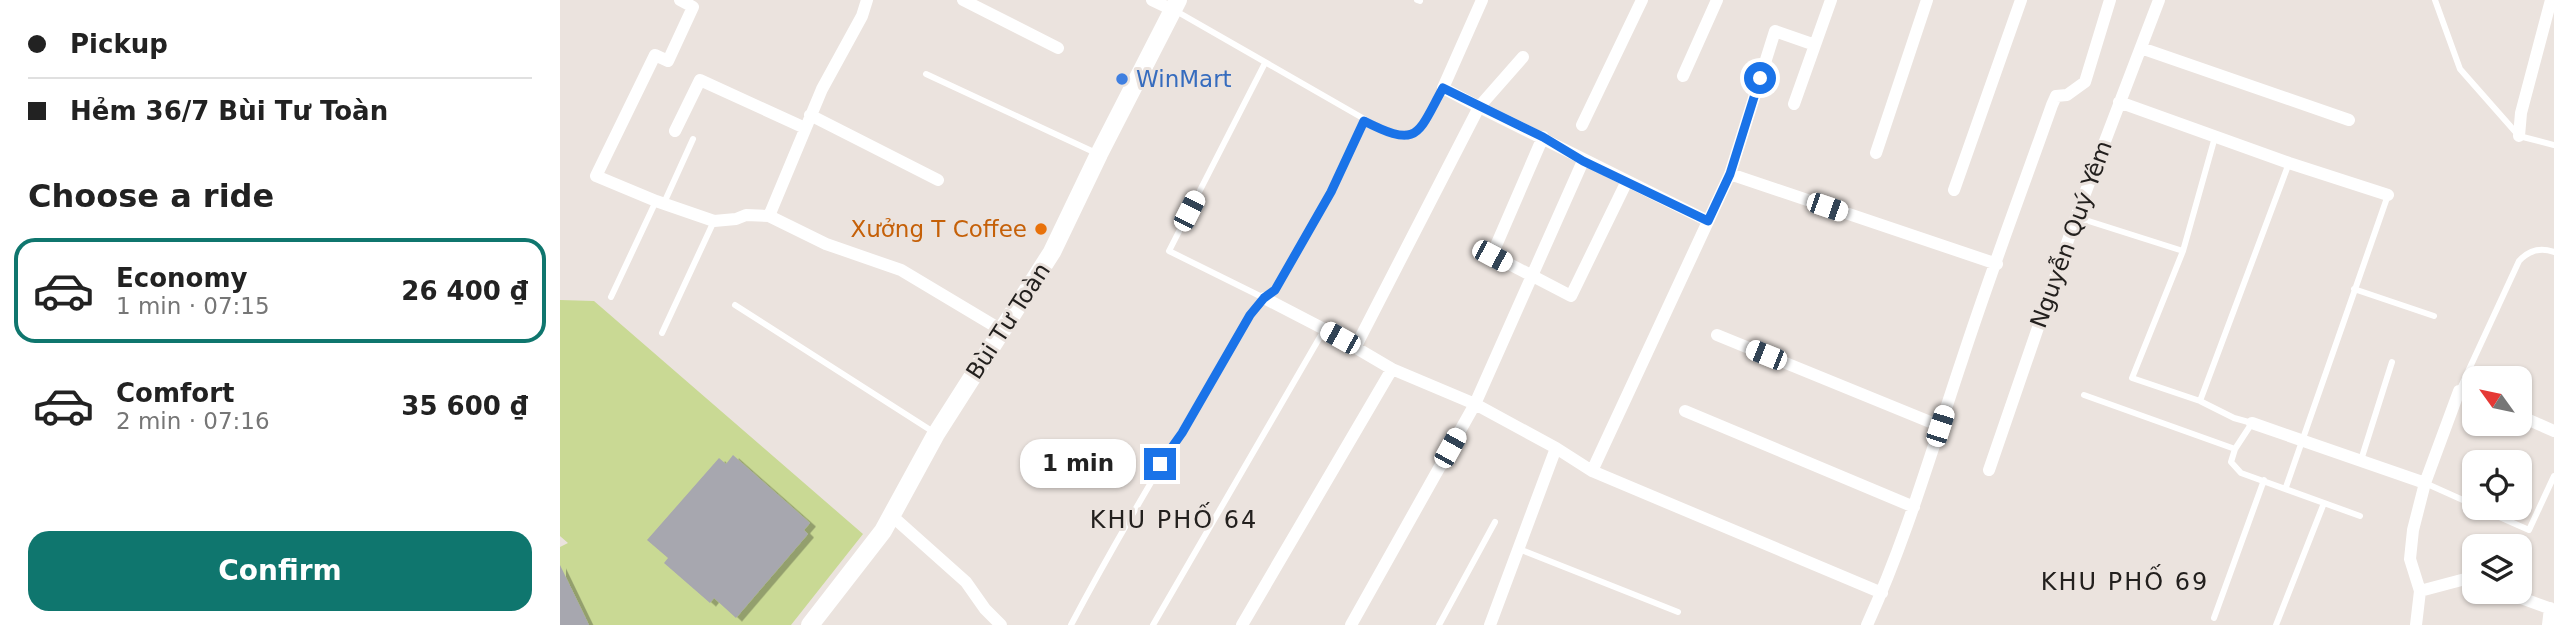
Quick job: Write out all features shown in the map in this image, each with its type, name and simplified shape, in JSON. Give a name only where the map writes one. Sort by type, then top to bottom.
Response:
[{"type":"street","points":[[680,0],[693,7],[668,61],[655,55],[596,176],[714,221],[757,214],[769,216],[826,244],[901,270],[1003,331]]},
{"type":"street","points":[[769,216],[808,121],[862,16],[867,0]]},
{"type":"street","points":[[963,0],[1058,48]]},
{"type":"street","points":[[1152,0],[1176,5]]},
{"type":"street","points":[[1482,0],[1443,88],[1543,137],[1583,161],[1708,221]]},
{"type":"street","points":[[1582,125],[1642,0]]},
{"type":"street","points":[[1683,76],[1717,0]]},
{"type":"street","points":[[1794,104],[1831,0]]},
{"type":"street","points":[[1876,153],[1927,0]]},
{"type":"street","points":[[1954,190],[2021,0]]},
{"type":"street","points":[[1867,625],[1882,593],[1913,507],[2052,105],[2056,96],[2067,95],[2085,82],[2110,0]]},
{"type":"street","name":"Nguyễn Quý Yêm","points":[[1989,471],[2076,217],[2159,0]]},
{"type":"street","points":[[2519,136],[2521,113],[2551,0]]},
{"type":"street","name":"Bùi Tư Toàn","points":[[810,625],[873,546],[936,434],[1052,252],[1176,5]]},
{"type":"street","points":[[1592,471],[1730,174],[1774,31],[1815,45]]},
{"type":"street","points":[[2141,48],[2349,120]]},
{"type":"street","points":[[1356,346],[1479,107],[1523,57]]},
{"type":"street","points":[[675,131],[700,80],[808,121],[938,180]]},
{"type":"street","points":[[2119,102],[2288,163],[2388,195]]},
{"type":"street","points":[[1543,137],[1492,256],[1571,296],[1627,181]]},
{"type":"street","points":[[1351,625],[1475,404],[1583,161]]},
{"type":"street","points":[[1730,174],[1997,264]]},
{"type":"street","points":[[1264,298],[1356,346],[1392,369],[1475,404],[1556,447],[1592,471],[1882,593]]},
{"type":"street","points":[[1717,335],[1940,426]]},
{"type":"street","points":[[1241,625],[1392,369]]},
{"type":"street","points":[[2416,625],[2420,591],[2410,559],[2413,530],[2425,483],[2459,391],[2462,392]]},
{"type":"street","points":[[1685,411],[1913,507]]},
{"type":"street","points":[[2532,421],[2554,431]]},
{"type":"street","points":[[2252,423],[2425,483]]},
{"type":"street","points":[[1490,625],[1556,447]]},
{"type":"street","points":[[892,516],[966,582],[985,609],[1001,625]]},
{"type":"street","points":[[2420,591],[2462,580]]},
{"type":"street","points":[[2532,602],[2552,609],[2548,625]]},
{"type":"lane","points":[[2435,0],[2460,69],[2519,136],[2554,145]]},
{"type":"lane","points":[[1176,5],[1265,63],[1387,132],[1405,137],[1420,130],[1443,88]]},
{"type":"lane","points":[[1264,298],[1169,251],[1265,63]]},
{"type":"lane","points":[[926,74],[1099,155]]},
{"type":"lane","points":[[1071,625],[1160,464],[1182,433],[1250,315],[1264,298],[1275,290],[1331,192],[1364,121]]},
{"type":"lane","points":[[2215,137],[2183,251],[2132,378],[2200,401],[2234,418],[2252,423],[2235,449],[2231,462],[2241,472],[2360,516]]},
{"type":"lane","points":[[611,297],[693,139]]},
{"type":"lane","points":[[2200,401],[2288,163]]},
{"type":"lane","points":[[2286,487],[2388,195]]},
{"type":"lane","points":[[2076,217],[2183,251]]},
{"type":"lane","points":[[662,333],[714,221]]},
{"type":"lane","points":[[2459,391],[2519,261],[2535,250],[2545,248],[2554,251]]},
{"type":"lane","points":[[2354,289],[2434,316]]},
{"type":"lane","points":[[735,305],[936,434]]},
{"type":"lane","points":[[1153,625],[1325,329]]},
{"type":"lane","points":[[2361,460],[2392,362]]},
{"type":"lane","points":[[2084,395],[2235,449]]},
{"type":"lane","points":[[2507,520],[2529,530],[2554,476]]},
{"type":"lane","points":[[2214,618],[2264,480]]},
{"type":"lane","points":[[2425,483],[2462,499]]},
{"type":"lane","points":[[2276,625],[2324,503]]},
{"type":"lane","points":[[1439,625],[1495,522]]},
{"type":"lane","points":[[1518,549],[1678,612]]},
{"type":"green space","points":[[560,300],[594,301],[863,534],[791,625],[560,625],[560,547],[568,543],[560,536]]},
{"type":"building","points":[[733,455],[810,523],[804,530],[808,534],[736,618],[714,598],[710,603],[664,563],[668,558],[647,540],[719,458],[726,464]]},
{"type":"building","points":[[560,565],[589,625],[560,625]]},
{"type":"place","name":"WinMart","points":[[1122,79]]},
{"type":"place","name":"Xưởng T Coffee","points":[[1041,229]]},
{"type":"district","name":"KHU PHỐ 64","points":[[1174,520]]},
{"type":"district","name":"KHU PHỐ 69","points":[[2125,582]]},
{"type":"route","points":[[1160,464],[1182,433],[1250,315],[1264,298],[1275,290],[1331,192],[1364,121],[1387,132],[1405,137],[1412,135],[1420,130],[1443,88],[1543,137],[1583,161],[1708,221],[1730,174],[1760,78]]}]
